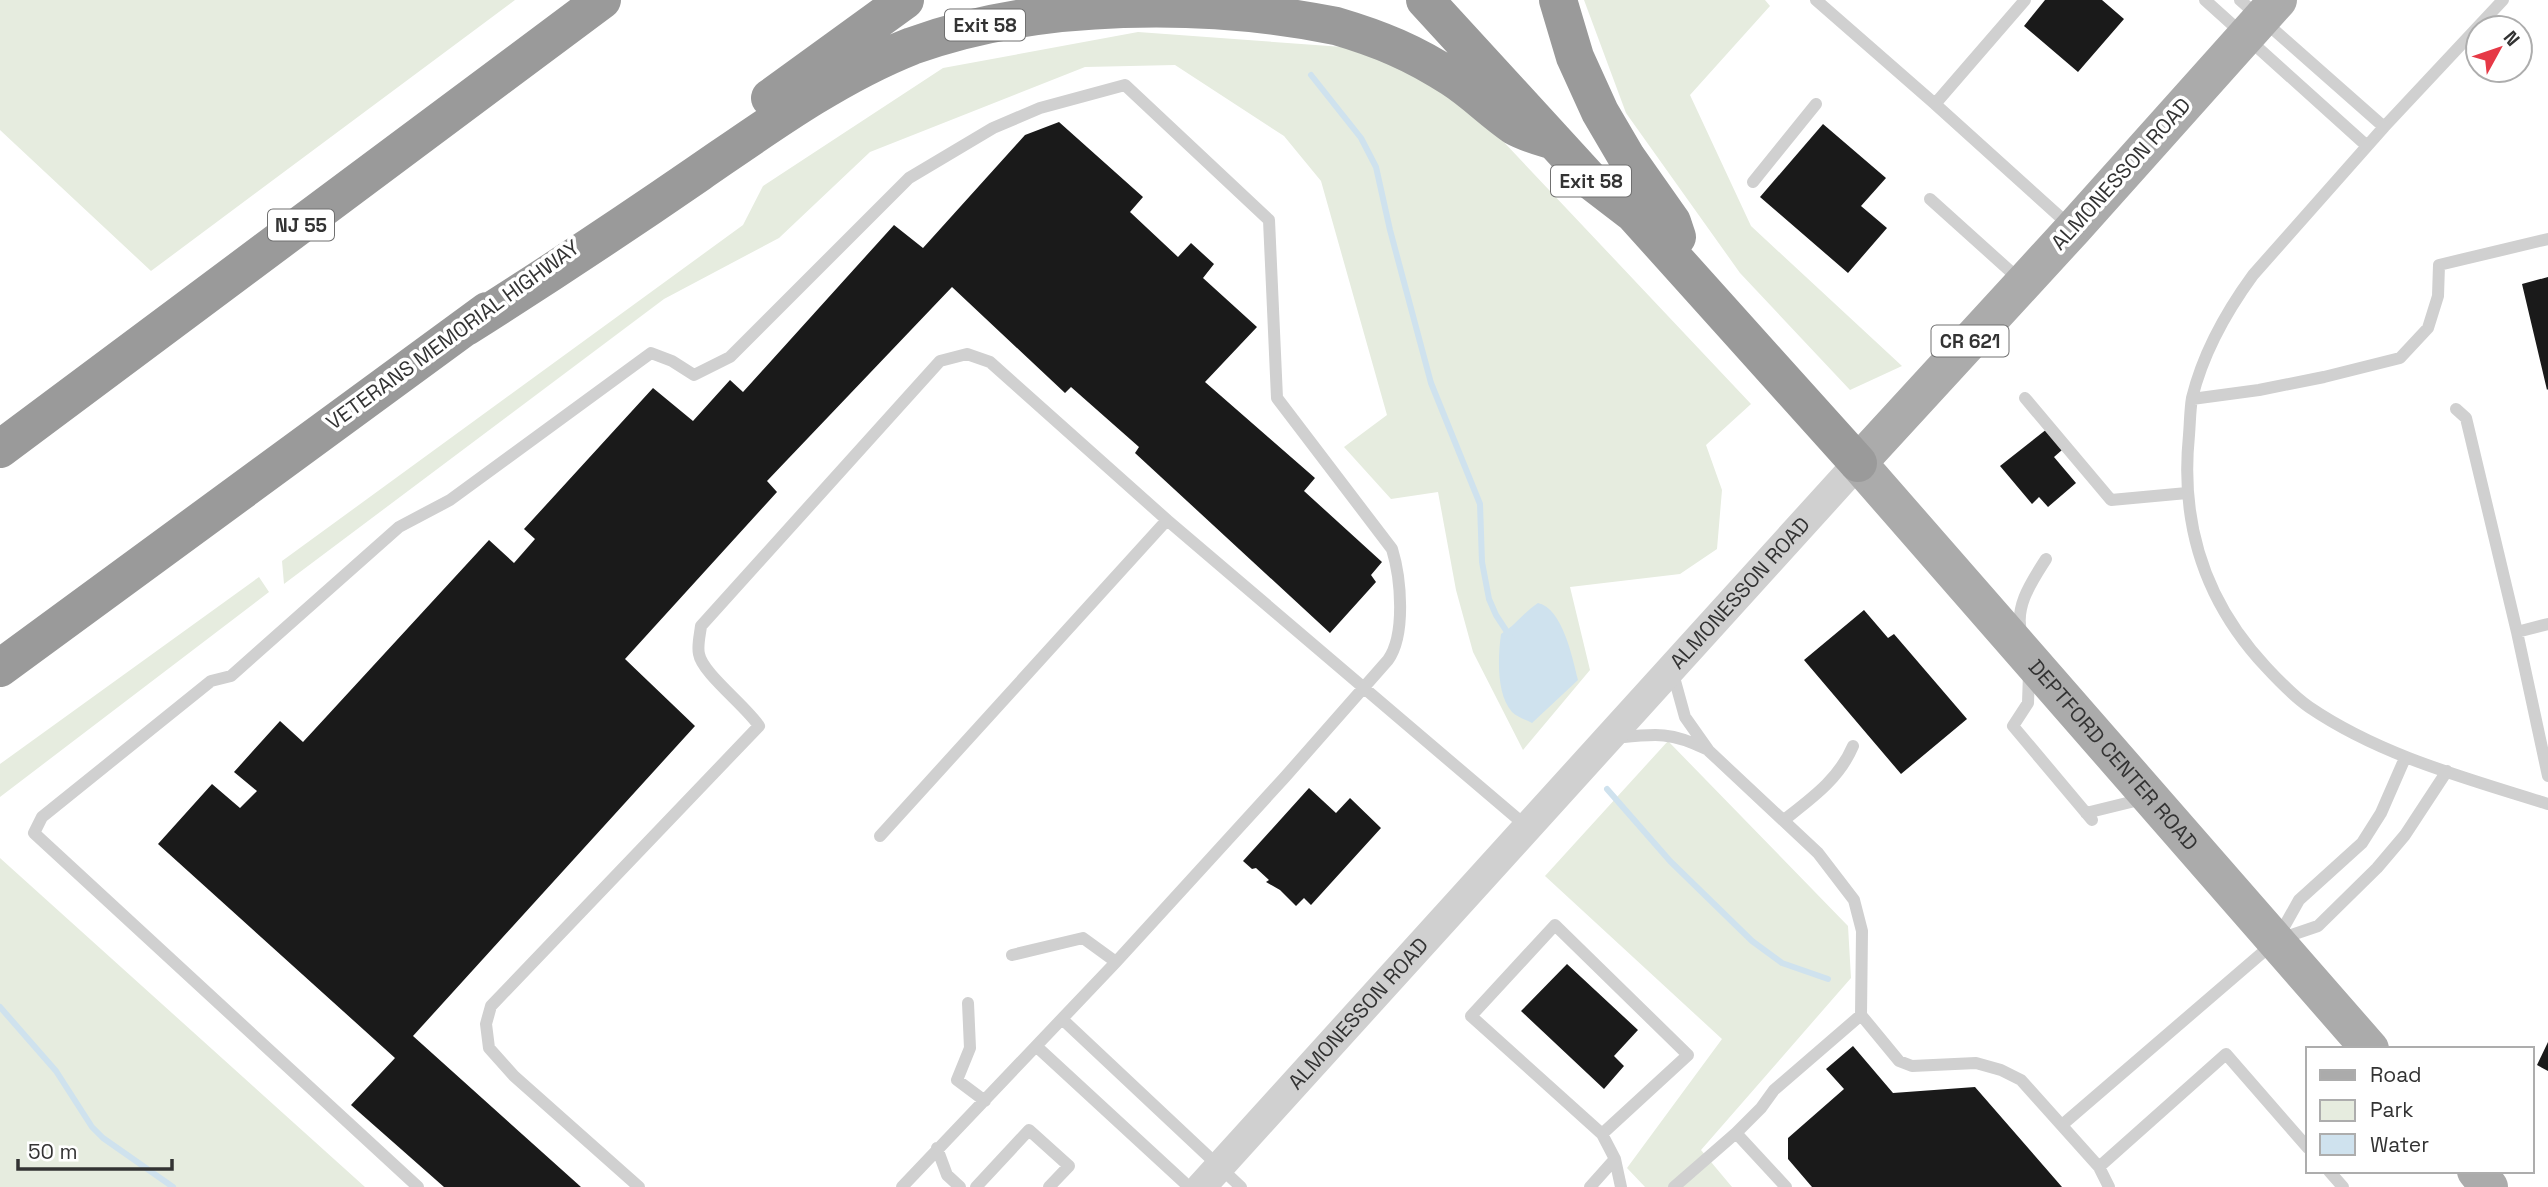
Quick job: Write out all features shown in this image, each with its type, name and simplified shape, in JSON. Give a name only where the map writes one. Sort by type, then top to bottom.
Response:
[{"type":"highway","name":"NJ 55","points":[[0,449],[602,0]]},
{"type":"highway","name":"VETERANS MEMORIAL HIGHWAY","points":[[0,667],[466,327],[905,0]]},
{"type":"highway","name":"Exit 58","points":[[1425,0],[1591,181],[1634,214]]},
{"type":"highway","points":[[1459,0],[1606,166],[1634,214],[1858,463]]},
{"type":"highway","points":[[1558,0],[1575,57],[1600,112],[1627,158],[1672,222],[1690,276]]},
{"type":"highway","name":"Exit 58","points":[[466,327],[561,267],[732,151],[850,77],[912,46],[1023,16],[1084,6],[1139,3],[1283,13],[1337,26],[1403,48],[1453,79],[1517,128],[1554,142]]},
{"type":"main road","name":"ALMONESSON ROAD","points":[[1858,463],[2073,229],[2256,13]]},
{"type":"main road","name":"DEPTFORD CENTER ROAD","points":[[1858,463],[2368,1047]]},
{"type":"main road","points":[[2478,1173],[2489,1187]]},
{"type":"street","name":"ALMONESSON ROAD","points":[[1209,1176],[1858,463]]},
{"type":"lane","points":[[1816,0],[1936,104],[2073,229]]},
{"type":"lane","points":[[1936,104],[2025,0]]},
{"type":"lane","points":[[2205,0],[2256,13],[2384,127]]},
{"type":"lane","points":[[2503,0],[2367,146],[2253,275],[2233,302],[2211,346],[2192,398],[2185,470],[2198,555],[2218,602],[2237,634],[2253,654],[2307,705],[2361,737],[2405,758],[2548,804]]},
{"type":"lane","points":[[2256,13],[2367,146]]},
{"type":"lane","points":[[418,1187],[34,833],[42,817],[211,681],[231,676],[399,527],[450,500],[651,353],[694,375],[730,357],[909,178],[993,128],[1040,108],[1125,85],[1269,220],[1277,398],[1392,549],[1398,566],[1399,626],[1394,652],[1116,962],[902,1187]]},
{"type":"lane","points":[[1753,182],[1816,104]]},
{"type":"lane","points":[[1930,199],[2023,283]]},
{"type":"lane","points":[[2192,398],[2298,383],[2400,358],[2428,328],[2438,296],[2439,265],[2548,239]]},
{"type":"lane","points":[[639,1187],[514,1076],[489,1048],[486,1024],[491,1006],[759,726],[750,713],[710,674],[699,655],[701,626],[940,361],[967,354],[990,362],[1167,520],[1526,826]]},
{"type":"lane","points":[[2025,398],[2112,500],[2187,493]]},
{"type":"lane","points":[[2456,409],[2466,418],[2548,776]]},
{"type":"lane","points":[[880,836],[1167,520]]},
{"type":"lane","points":[[2046,559],[2028,586],[2018,623],[2030,658],[2028,703],[2013,726],[2089,817],[2151,797]]},
{"type":"lane","points":[[2517,632],[2548,624]]},
{"type":"lane","points":[[1671,667],[1685,717],[1709,751],[1818,853],[1854,900],[1862,931],[1861,1016],[1899,1061],[1912,1066],[1976,1063],[2001,1070],[2025,1084],[2099,1167],[2109,1187]]},
{"type":"lane","points":[[1606,739],[1655,733],[1674,735],[1709,751]]},
{"type":"lane","points":[[1784,820],[1826,786],[1845,764],[1853,746]]},
{"type":"lane","points":[[2062,1125],[2276,941],[2299,900],[2362,844],[2381,813],[2405,758]]},
{"type":"lane","points":[[2276,941],[2318,926],[2357,888],[2405,835],[2447,772]]},
{"type":"lane","points":[[1602,1134],[1688,1055],[1555,925],[1471,1016],[1602,1134],[1615,1159],[1621,1187]]},
{"type":"lane","points":[[1012,956],[1083,937],[1116,962]]},
{"type":"lane","points":[[968,1003],[970,1048],[957,1080],[985,1101]]},
{"type":"lane","points":[[1674,1187],[1736,1133],[1761,1108],[1774,1090],[1861,1016]]},
{"type":"lane","points":[[1062,1019],[1209,1176],[1241,1187]]},
{"type":"lane","points":[[1036,1046],[1189,1187]]},
{"type":"lane","points":[[2099,1167],[2227,1055],[2306,1146]]},
{"type":"lane","points":[[976,1187],[1029,1130],[1069,1166],[1049,1187]]},
{"type":"lane","points":[[1736,1133],[1786,1187]]},
{"type":"lane","points":[[937,1148],[947,1175],[960,1187]]},
{"type":"lane","points":[[1590,1187],[1615,1159]]},
{"type":"lane","points":[[2331,1173],[2343,1187]]},
{"type":"green space","points":[[0,0],[515,0],[151,271],[0,130]]},
{"type":"green space","points":[[1584,0],[1765,0],[1770,6],[1690,95],[1751,226],[1902,366],[1850,390],[1740,273],[1626,113]]},
{"type":"green space","points":[[1138,32],[1357,48],[1467,103],[1751,404],[1706,445],[1722,490],[1717,549],[1680,574],[1570,587],[1590,670],[1523,750],[1473,652],[1456,590],[1438,492],[1391,499],[1344,447],[1387,415],[1321,181],[1284,136],[1175,65],[1085,67],[870,152],[779,238],[664,299],[284,584],[282,561],[743,225],[763,186],[943,68]]},
{"type":"green space","points":[[259,577],[269,592],[0,797],[0,764]]},
{"type":"green space","points":[[1668,741],[1848,926],[1851,978],[1701,1150],[1732,1187],[1645,1187],[1627,1168],[1722,1039],[1545,876]]},
{"type":"green space","points":[[0,858],[365,1187],[0,1187]]},
{"type":"water","points":[[1538,603],[1547,607],[1560,624],[1578,680],[1532,723],[1514,714],[1507,704],[1499,674],[1499,653],[1501,634]]},
{"type":"building","points":[[2045,0],[2102,0],[2124,19],[2078,72],[2024,26]]},
{"type":"building","points":[[1059,122],[1143,197],[1130,212],[1178,257],[1191,243],[1214,264],[1203,278],[1257,327],[1205,382],[1315,478],[1304,491],[1382,562],[1371,575],[1376,582],[1330,633],[1135,453],[1139,447],[1071,387],[1065,393],[952,287],[767,481],[777,492],[625,659],[695,726],[413,1036],[581,1187],[444,1187],[351,1105],[395,1058],[158,844],[212,784],[240,808],[257,791],[234,772],[280,721],[303,742],[489,540],[514,563],[535,539],[524,529],[653,388],[693,421],[730,380],[743,392],[894,225],[923,248],[1025,135]]},
{"type":"building","points":[[1823,124],[1886,178],[1861,206],[1887,228],[1848,273],[1760,197]]},
{"type":"building","points":[[2548,277],[2548,389],[2547,390],[2522,284]]},
{"type":"building","points":[[2052,425],[2062,450],[2054,457],[2076,483],[2048,507],[2039,497],[2032,504],[2000,466]]},
{"type":"building","points":[[1864,610],[1888,638],[1894,634],[1967,719],[1901,774],[1804,660]]},
{"type":"building","points":[[1309,788],[1336,813],[1350,798],[1381,828],[1311,905],[1304,898],[1296,906],[1280,890],[1266,882],[1269,880],[1256,868],[1252,869],[1243,861]]},
{"type":"building","points":[[1567,964],[1638,1030],[1614,1056],[1624,1066],[1604,1089],[1521,1011]]},
{"type":"building","points":[[2548,1042],[2548,1071],[2537,1065]]},
{"type":"building","points":[[1853,1046],[1893,1093],[1975,1087],[2062,1187],[1812,1187],[1788,1159],[1788,1138],[1844,1089],[1826,1069]]},
{"type":"waterway","points":[[1311,75],[1361,138],[1376,167],[1431,383],[1480,504],[1482,562],[1489,599],[1511,638]]},
{"type":"waterway","points":[[1607,789],[1670,861],[1752,941],[1782,963],[1828,979]]},
{"type":"waterway","points":[[0,1007],[56,1071],[92,1127],[103,1138],[173,1187]]}]
